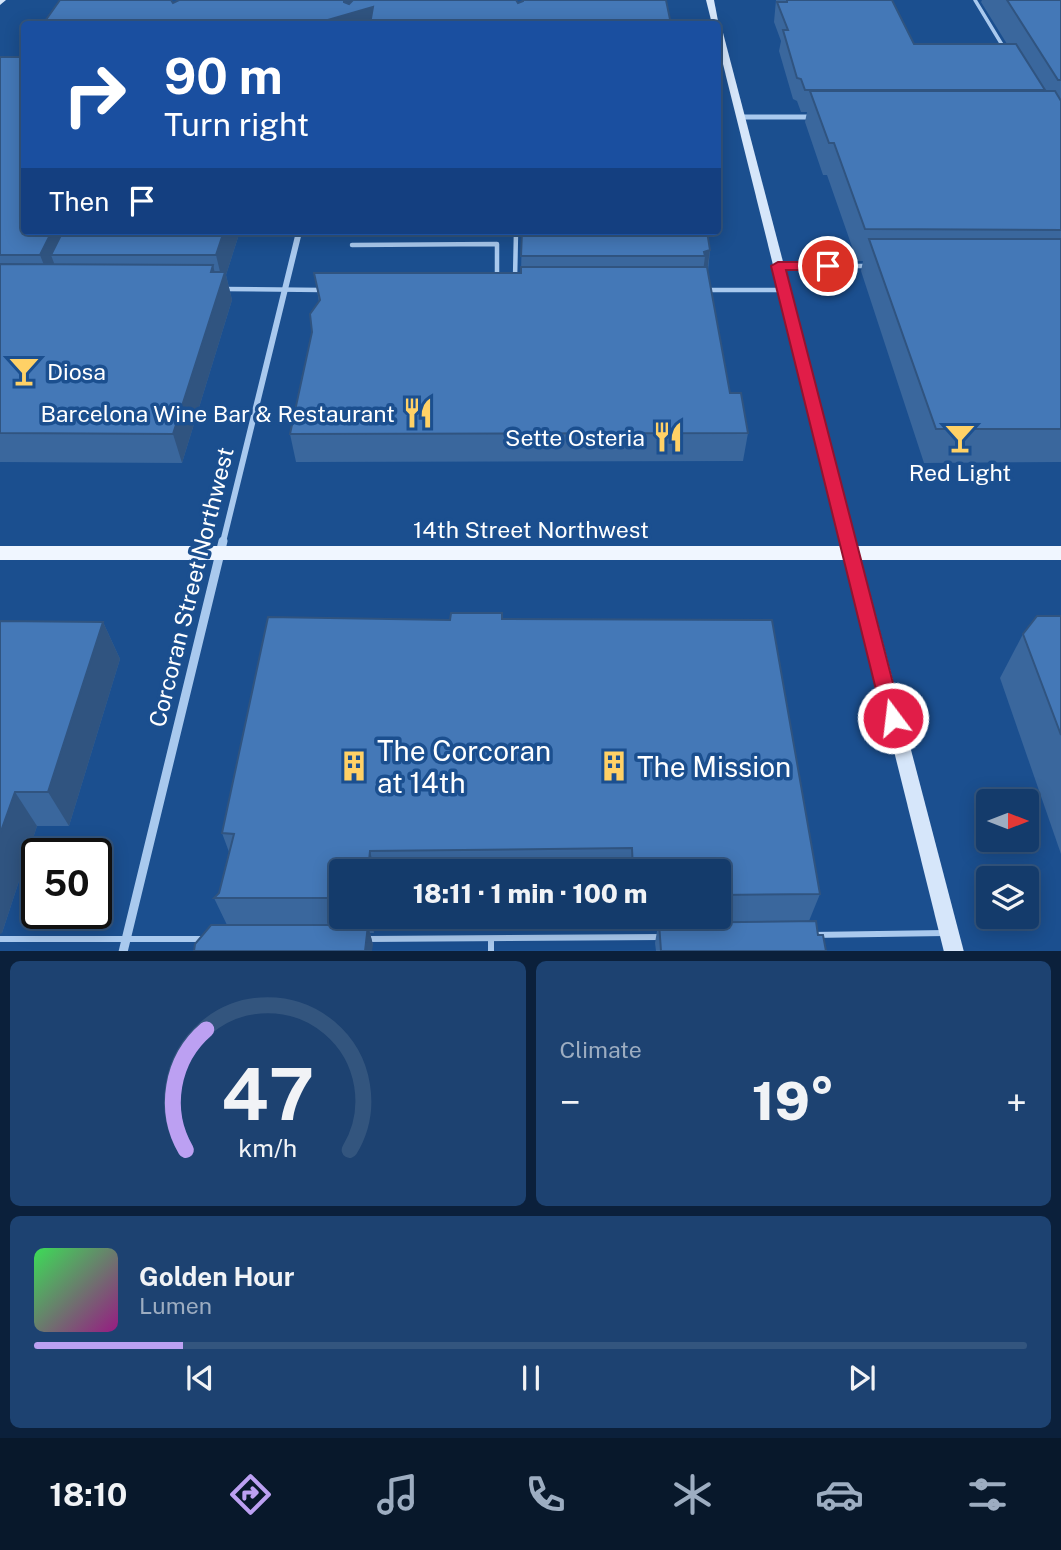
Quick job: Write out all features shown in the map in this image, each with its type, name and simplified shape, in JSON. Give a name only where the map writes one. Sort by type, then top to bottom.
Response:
[{"type":"main road","points":[[710,0],[715,21]]},
{"type":"main road","points":[[721,43],[954,951]]},
{"type":"main road","name":"14th Street Northwest","points":[[0,554],[1061,552]]},
{"type":"street","points":[[740,117],[817,117]]},
{"type":"street","name":"Corcoran Street Northwest","points":[[122,951],[298,235]]},
{"type":"lane","points":[[975,0],[1010,58]]},
{"type":"lane","points":[[515,290],[516,235]]},
{"type":"lane","points":[[352,245],[497,244],[497,290]]},
{"type":"lane","points":[[778,266],[883,266]]},
{"type":"lane","points":[[211,289],[332,290]]},
{"type":"lane","points":[[702,290],[784,290]]},
{"type":"lane","points":[[804,935],[949,933]]},
{"type":"lane","points":[[354,939],[668,936]]},
{"type":"lane","points":[[0,939],[216,939]]},
{"type":"lane","points":[[491,939],[491,951]]},
{"type":"building","points":[[60,0],[171,0],[173,3],[179,0],[344,0],[349,4],[353,0],[516,0],[518,3],[523,0],[666,0],[670,21],[371,21],[373,7],[324,21],[45,21]]},
{"type":"building","points":[[892,0],[914,44],[1016,44],[1045,90],[805,90],[801,79],[797,78],[783,30],[788,30],[777,2]]},
{"type":"building","points":[[1007,0],[1061,0],[1061,80],[1058,80]]},
{"type":"building","points":[[0,57],[21,57],[21,235],[50,235],[40,255],[0,255]]},
{"type":"building","points":[[810,91],[1055,91],[1061,101],[1061,230],[865,229],[834,143],[829,143]]},
{"type":"building","points":[[61,235],[223,235],[216,255],[51,255]]},
{"type":"building","points":[[522,235],[708,235],[710,250],[704,252],[705,256],[521,256]]},
{"type":"building","points":[[869,239],[1061,239],[1061,429],[936,429]]},
{"type":"building","points":[[0,264],[213,265],[211,272],[225,272],[173,434],[0,433]]},
{"type":"building","points":[[521,267],[707,267],[730,393],[741,393],[748,433],[290,434],[312,332],[310,314],[320,300],[314,273],[521,273]]},
{"type":"building","points":[[451,613],[502,613],[502,619],[772,620],[820,894],[731,895],[731,859],[632,859],[632,848],[370,851],[369,859],[329,859],[329,898],[214,898],[219,893],[234,834],[222,833],[268,617],[450,620]]},
{"type":"building","points":[[1037,616],[1061,616],[1061,735],[1023,634]]},
{"type":"building","points":[[0,621],[103,622],[48,792],[15,792],[0,834]]},
{"type":"building","points":[[816,921],[818,935],[823,935],[826,951],[661,951],[659,929],[731,929],[731,922]]},
{"type":"building","points":[[211,925],[329,925],[329,929],[368,929],[365,951],[194,951],[195,944]]},
{"type":"place","name":"Diosa","points":[[24,371]]},
{"type":"place","name":"Barcelona Wine Bar & Restaurant","points":[[418,413]]},
{"type":"place","name":"Sette Osteria","points":[[668,437]]},
{"type":"place","name":"Red Light","points":[[960,438]]},
{"type":"place","name":"The Corcoran at 14th","points":[[354,766]]},
{"type":"place","name":"The Mission","points":[[614,766]]},
{"type":"route","points":[[828,266],[778,266],[893,718]]}]
